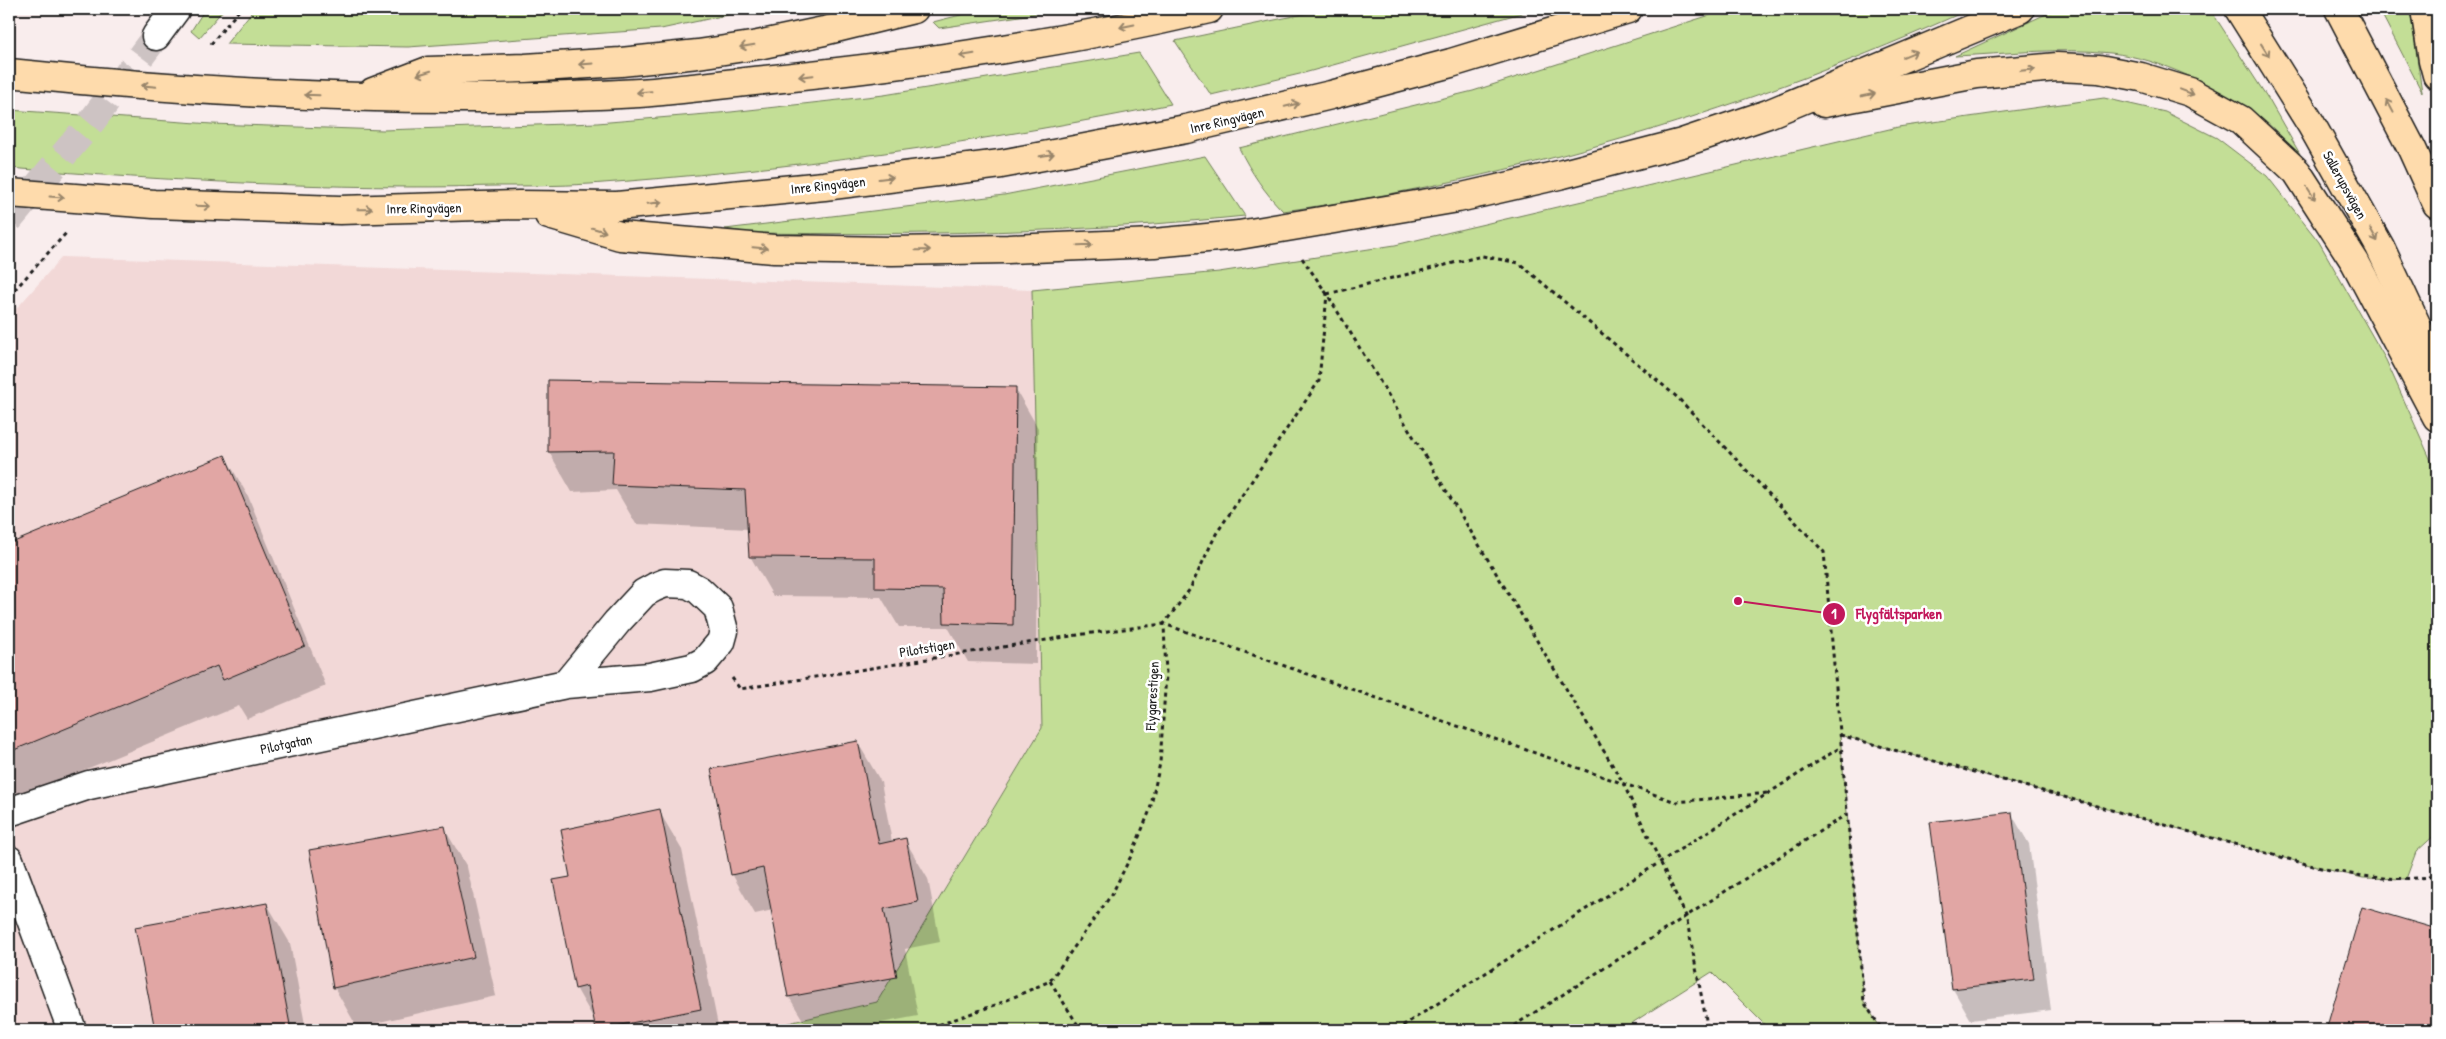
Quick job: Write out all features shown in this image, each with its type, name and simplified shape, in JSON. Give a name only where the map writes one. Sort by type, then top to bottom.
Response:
[{"type":"main road","points":[[360,97],[428,70],[525,68],[621,62],[698,54],[758,45],[914,9]]},
{"type":"main road","points":[[9,73],[201,91],[360,97],[474,98],[640,92],[861,71],[1052,42],[1209,9]]},
{"type":"main road","name":"Inre Ringvägen","points":[[9,193],[154,204],[340,210],[519,205],[618,206],[824,186],[1000,164],[1186,130],[1332,95],[1450,63],[1628,9]]},
{"type":"main road","points":[[519,205],[620,236],[774,249],[902,251],[1154,242],[1239,235],[1458,198],[1563,174],[1682,142],[1768,114],[2020,9]]},
{"type":"main road","name":"Sallerupsvägen","points":[[2239,9],[2311,124],[2380,247],[2437,369]]},
{"type":"main road","points":[[2339,9],[2412,149],[2437,204]]},
{"type":"main road","points":[[2425,9],[2432,60],[2437,75]]},
{"type":"main road","points":[[1768,114],[1977,74],[2057,67],[2099,69],[2141,77],[2190,92],[2241,120],[2297,172],[2355,262],[2437,416]]},
{"type":"street","points":[[156,36],[176,9]]},
{"type":"street","name":"Pilotgatan","points":[[9,812],[89,785],[566,684],[650,677],[692,668],[705,661],[721,642],[724,631],[718,608],[699,590],[688,584],[665,582],[639,599],[566,684]]},
{"type":"street","points":[[9,860],[72,1030]]},
{"type":"path","points":[[211,44],[240,9]]},
{"type":"path","points":[[9,296],[68,230]]},
{"type":"path","points":[[1326,294],[1482,256],[1519,263],[1670,392],[1824,552],[1864,1002],[1882,1030]]},
{"type":"path","points":[[1302,258],[1326,294],[1622,781],[1686,916],[1708,1030]]},
{"type":"path","points":[[1326,294],[1319,381],[1216,534],[1190,589],[1164,624],[1622,781],[1676,802],[1768,793]]},
{"type":"path","name":"Pilotstigen","points":[[713,651],[740,689],[1084,634],[1164,624]]},
{"type":"path","name":"Flygarestigen","points":[[1050,981],[1112,894],[1132,854],[1150,810],[1160,753],[1166,675],[1164,624]]},
{"type":"path","points":[[1840,735],[2317,867],[2363,878],[2406,879],[2437,876]]},
{"type":"path","points":[[1396,1030],[1841,747]]},
{"type":"path","points":[[1507,1030],[1847,814]]},
{"type":"path","points":[[924,1030],[998,1004],[1050,981],[1081,1030]]},
{"type":"shaded area","points":[[62,257],[1032,290],[1042,728],[877,1002],[759,1030],[9,1030],[9,317]]},
{"type":"green space","points":[[205,9],[224,9],[199,38],[191,31]]},
{"type":"green space","points":[[254,9],[755,9],[661,29],[408,47],[226,44]]},
{"type":"green space","points":[[984,9],[1067,9],[939,28],[933,22]]},
{"type":"green space","points":[[1327,9],[1536,9],[1304,73],[1211,95],[1175,41]]},
{"type":"green space","points":[[1729,9],[1970,9],[1888,45],[1804,78],[1634,135],[1460,180],[1372,197],[1283,211],[1258,181],[1239,148],[1473,91]]},
{"type":"green space","points":[[2057,9],[2210,9],[2269,100],[2300,154],[2266,122],[2238,103],[2204,83],[2149,61],[2130,56],[2091,51],[1955,56]]},
{"type":"green space","points":[[2379,9],[2410,9],[2422,92]]},
{"type":"green space","points":[[1139,53],[1171,104],[955,143],[736,171],[578,185],[374,187],[131,177],[9,168],[9,110],[212,124],[383,130],[597,123],[731,112],[884,95]]},
{"type":"green space","points":[[2104,98],[2165,112],[2217,138],[2267,176],[2319,242],[2386,360],[2437,474],[2437,833],[2416,852],[2406,879],[2363,878],[2317,867],[1840,735],[1864,1002],[1882,1030],[1770,1030],[1712,972],[1621,1030],[759,1030],[877,1002],[1042,728],[1032,290],[1219,272],[1395,245],[1898,127]]},
{"type":"green space","points":[[1205,156],[1245,216],[1122,226],[998,232],[875,234],[751,233],[725,229],[1004,195]]},
{"type":"building","points":[[548,380],[1016,387],[1013,625],[944,623],[943,589],[875,588],[875,558],[749,557],[745,490],[612,485],[614,451],[548,452]]},
{"type":"building","points":[[225,455],[305,646],[223,680],[217,666],[9,752],[9,544]]},
{"type":"building","points":[[858,741],[879,844],[906,838],[918,902],[884,909],[897,977],[788,997],[763,868],[731,875],[711,769]]},
{"type":"building","points":[[660,809],[701,1009],[596,1030],[587,986],[575,989],[553,880],[570,877],[561,830]]},
{"type":"building","points":[[2012,812],[2034,979],[1952,989],[1930,822]]},
{"type":"building","points":[[445,826],[474,957],[333,988],[309,850]]},
{"type":"building","points":[[267,903],[291,1030],[155,1030],[135,927]]},
{"type":"building","points":[[2362,907],[2437,929],[2437,1030],[2326,1030]]},
{"type":"tunnel","points":[[9,220],[92,121],[156,36]]},
{"type":"place","name":"Flygfältsparken","points":[[1738,601]]}]
